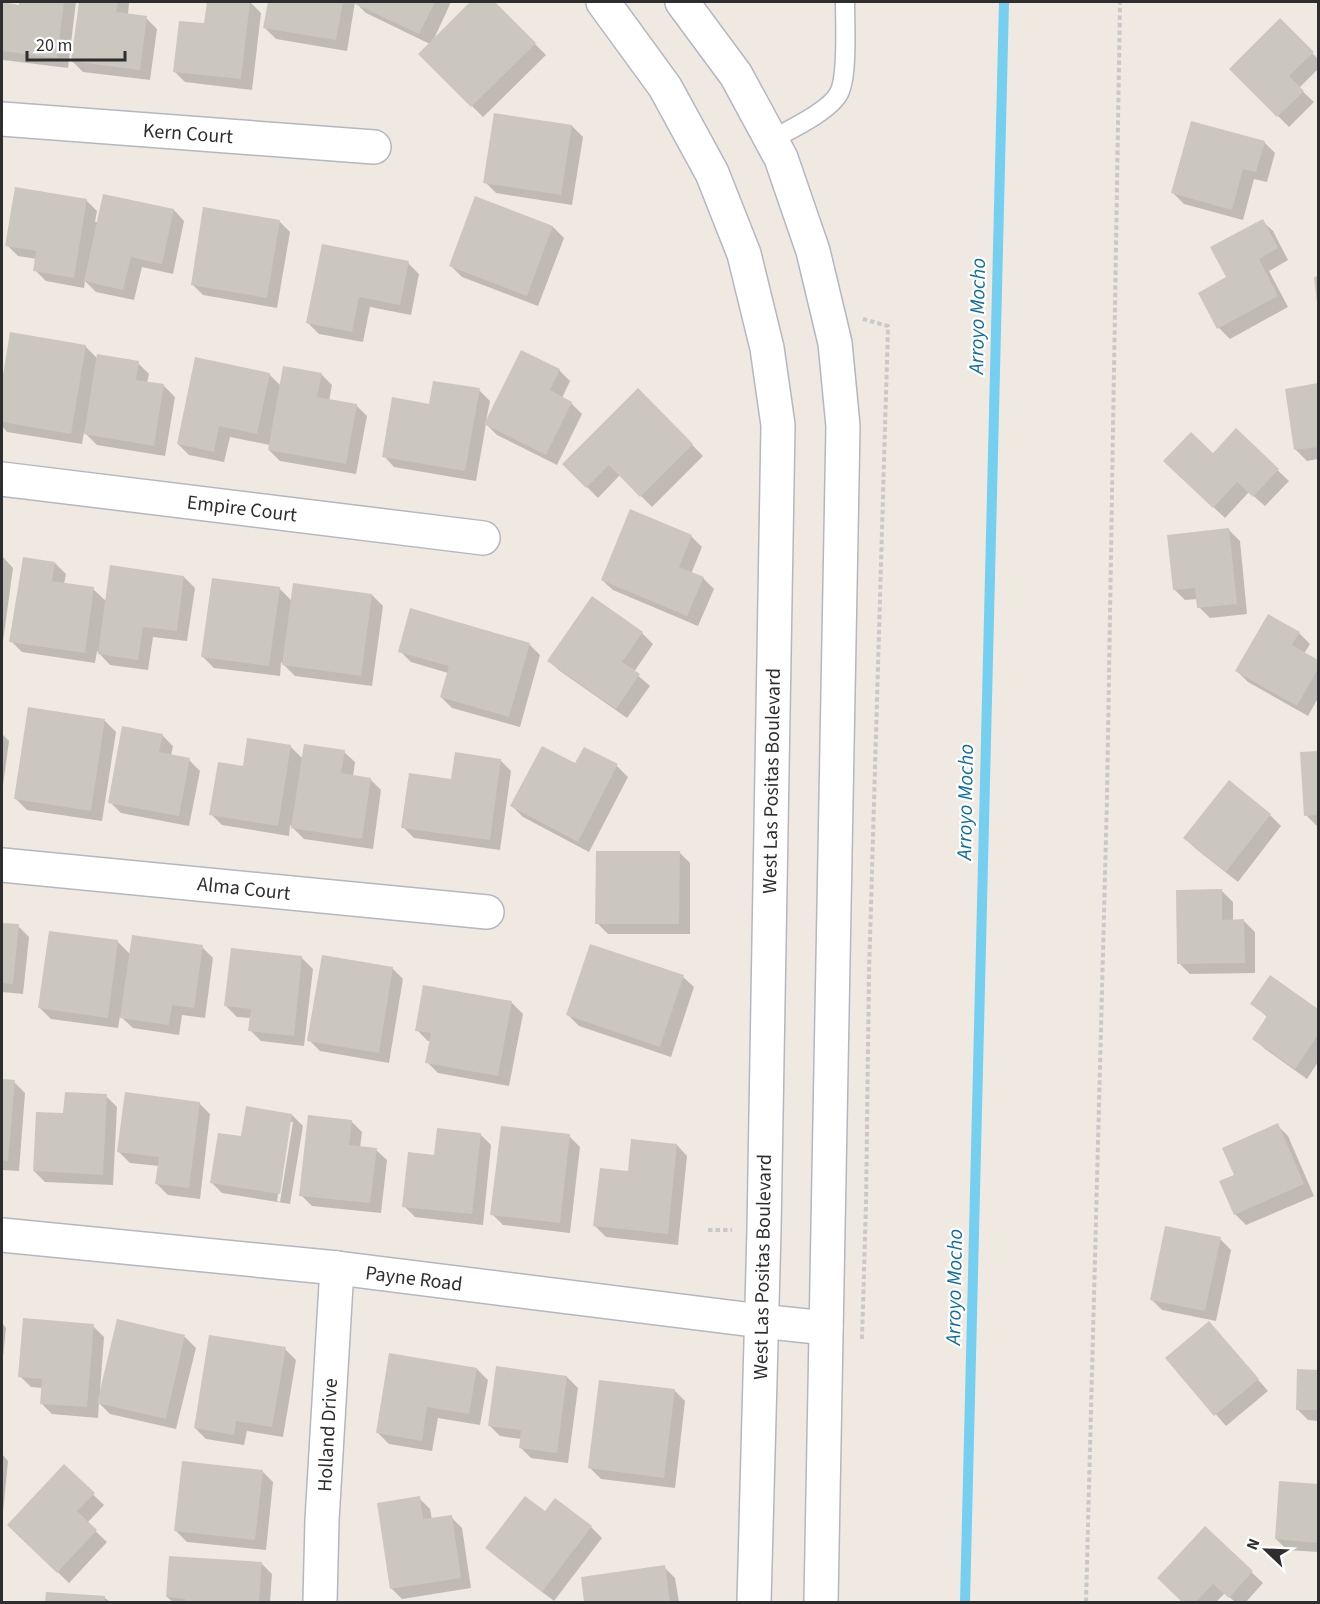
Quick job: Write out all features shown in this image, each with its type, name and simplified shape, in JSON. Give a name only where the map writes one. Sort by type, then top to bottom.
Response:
[{"type":"main road","name":"West Las Positas Boulevard","points":[[603,2],[665,87],[712,172],[744,254],[768,348],[778,425],[754,1602]]},
{"type":"main road","points":[[682,2],[736,75],[781,158],[813,251],[835,343],[843,426],[821,1602]]},
{"type":"main road","name":"Kern Court","points":[[2,119],[374,147]]},
{"type":"main road","name":"Empire Court","points":[[2,479],[483,538]]},
{"type":"main road","name":"Alma Court","points":[[2,865],[487,912]]},
{"type":"main road","name":"Payne Road","points":[[2,1235],[337,1268],[826,1328]]},
{"type":"main road","name":"Holland Drive","points":[[320,1602],[337,1268]]},
{"type":"lane","points":[[771,140],[826,108],[839,93],[844,74],[845,2]]},
{"type":"path","points":[[1086,1602],[1107,799],[1120,2]]},
{"type":"building","points":[[2,2],[19,5],[19,2],[64,2],[57,58],[2,51]]},
{"type":"building","points":[[79,2],[118,2],[116,12],[147,16],[140,70],[71,61]]},
{"type":"building","points":[[207,2],[250,2],[241,79],[173,72],[179,21],[204,23]]},
{"type":"building","points":[[268,2],[343,2],[336,40],[263,28]]},
{"type":"building","points":[[351,2],[435,2],[419,34]]},
{"type":"building","points":[[470,2],[495,2],[536,43],[471,107],[418,54]]},
{"type":"building","points":[[1280,18],[1314,52],[1289,76],[1304,91],[1277,117],[1229,69]]},
{"type":"building","points":[[494,113],[572,125],[561,195],[483,183]]},
{"type":"building","points":[[1191,121],[1265,141],[1256,172],[1243,169],[1232,210],[1171,193]]},
{"type":"building","points":[[15,187],[87,199],[74,278],[33,271],[36,251],[5,246]]},
{"type":"building","points":[[103,194],[174,209],[162,264],[131,257],[123,290],[84,281]]},
{"type":"building","points":[[475,196],[553,226],[527,296],[449,266]]},
{"type":"building","points":[[203,207],[280,220],[267,298],[191,285]]},
{"type":"building","points":[[1263,219],[1278,248],[1259,259],[1278,296],[1217,329],[1198,293],[1226,277],[1210,247]]},
{"type":"building","points":[[322,244],[409,261],[400,305],[359,297],[352,332],[306,323]]},
{"type":"building","points":[[1318,276],[1318,302],[1317,302],[1314,277]]},
{"type":"building","points":[[10,332],[86,345],[71,434],[2,422],[2,381]]},
{"type":"building","points":[[521,350],[560,369],[550,390],[572,402],[546,455],[484,424]]},
{"type":"building","points":[[97,354],[139,361],[136,380],[164,384],[154,446],[84,434]]},
{"type":"building","points":[[195,357],[270,373],[257,434],[219,426],[214,452],[177,444]]},
{"type":"building","points":[[283,366],[322,373],[317,397],[357,404],[346,464],[268,450]]},
{"type":"building","points":[[433,381],[480,388],[465,471],[382,457],[392,397],[429,404]]},
{"type":"building","points":[[1318,383],[1318,447],[1294,450],[1285,389]]},
{"type":"building","points":[[638,388],[693,444],[640,497],[609,465],[586,488],[562,464]]},
{"type":"building","points":[[1236,428],[1279,469],[1253,497],[1237,482],[1213,508],[1163,461],[1191,432],[1213,453]]},
{"type":"building","points":[[630,509],[692,535],[679,567],[704,577],[687,616],[601,580]]},
{"type":"building","points":[[1229,528],[1237,604],[1197,608],[1195,588],[1173,590],[1167,535]]},
{"type":"building","points":[[23,557],[55,562],[52,581],[94,587],[85,653],[9,642]]},
{"type":"building","points":[[110,565],[184,576],[177,631],[143,627],[138,660],[98,654]]},
{"type":"building","points":[[212,578],[280,587],[269,666],[201,657]]},
{"type":"building","points":[[293,583],[372,594],[361,676],[282,665]]},
{"type":"building","points":[[592,596],[643,632],[622,662],[640,674],[616,709],[547,661]]},
{"type":"building","points":[[410,608],[530,643],[509,717],[440,697],[449,666],[398,652]]},
{"type":"building","points":[[1268,614],[1300,632],[1292,645],[1318,660],[1318,669],[1297,706],[1235,671]]},
{"type":"building","points":[[28,707],[105,719],[91,811],[14,799]]},
{"type":"building","points":[[122,726],[163,734],[159,752],[190,758],[179,816],[108,803]]},
{"type":"building","points":[[247,738],[291,745],[278,826],[209,815],[218,762],[243,766]]},
{"type":"building","points":[[304,744],[345,750],[341,773],[371,778],[362,839],[291,828]]},
{"type":"building","points":[[542,746],[575,763],[584,747],[618,764],[578,842],[510,806]]},
{"type":"building","points":[[1318,751],[1318,815],[1304,816],[1300,752]]},
{"type":"building","points":[[455,752],[501,759],[490,840],[401,828],[409,773],[451,779]]},
{"type":"building","points":[[1229,780],[1271,814],[1226,872],[1183,838]]},
{"type":"building","points":[[596,851],[680,851],[679,924],[595,924]]},
{"type":"building","points":[[1222,889],[1222,920],[1244,919],[1245,963],[1177,964],[1176,890]]},
{"type":"building","points":[[2,923],[19,924],[13,984],[2,983]]},
{"type":"building","points":[[49,931],[118,940],[108,1018],[38,1008]]},
{"type":"building","points":[[132,935],[203,945],[194,1008],[172,1005],[169,1025],[120,1018]]},
{"type":"building","points":[[590,944],[684,975],[660,1047],[566,1015]]},
{"type":"building","points":[[231,948],[302,956],[294,1036],[248,1031],[251,1009],[224,1006]]},
{"type":"building","points":[[322,955],[393,967],[379,1053],[307,1041]]},
{"type":"building","points":[[1270,975],[1318,1009],[1318,1035],[1295,1069],[1252,1039],[1267,1016],[1250,1004]]},
{"type":"building","points":[[423,985],[512,1001],[498,1076],[425,1063],[431,1033],[415,1031]]},
{"type":"building","points":[[2,1079],[15,1080],[8,1161],[2,1160]]},
{"type":"building","points":[[65,1092],[107,1094],[103,1175],[33,1171],[36,1112],[63,1113]]},
{"type":"building","points":[[125,1092],[200,1102],[189,1188],[155,1184],[159,1157],[117,1152]]},
{"type":"building","points":[[246,1106],[292,1114],[280,1194],[210,1183],[218,1133],[241,1136]]},
{"type":"building","points":[[308,1115],[352,1120],[349,1145],[377,1148],[370,1203],[299,1196]]},
{"type":"building","points":[[1278,1123],[1304,1184],[1234,1215],[1219,1181],[1234,1175],[1222,1148]]},
{"type":"building","points":[[501,1126],[570,1134],[560,1223],[490,1215]]},
{"type":"building","points":[[437,1128],[481,1133],[472,1214],[402,1207],[408,1152],[434,1155]]},
{"type":"building","points":[[631,1139],[677,1144],[668,1234],[593,1226],[600,1168],[628,1171]]},
{"type":"building","points":[[1165,1226],[1221,1237],[1205,1311],[1150,1300]]},
{"type":"building","points":[[23,1318],[94,1324],[87,1407],[40,1404],[42,1379],[18,1377]]},
{"type":"building","points":[[117,1319],[185,1335],[166,1419],[97,1403]]},
{"type":"building","points":[[1209,1321],[1259,1379],[1214,1416],[1165,1358]]},
{"type":"building","points":[[209,1335],[286,1347],[272,1427],[236,1421],[234,1435],[194,1428]]},
{"type":"building","points":[[389,1353],[477,1368],[469,1414],[427,1407],[422,1441],[376,1433]]},
{"type":"building","points":[[496,1366],[567,1376],[557,1453],[519,1448],[521,1430],[488,1426]]},
{"type":"building","points":[[1297,1369],[1318,1370],[1318,1410],[1296,1410]]},
{"type":"building","points":[[599,1380],[675,1389],[664,1478],[588,1468]]},
{"type":"building","points":[[182,1461],[263,1470],[255,1540],[174,1531]]},
{"type":"building","points":[[64,1464],[95,1493],[77,1511],[97,1530],[57,1573],[7,1525]]},
{"type":"building","points":[[1279,1481],[1318,1484],[1318,1543],[1275,1539]]},
{"type":"building","points":[[420,1496],[423,1519],[452,1515],[461,1578],[390,1589],[377,1503]]},
{"type":"building","points":[[525,1496],[545,1511],[555,1498],[592,1526],[542,1592],[485,1548]]},
{"type":"building","points":[[1205,1526],[1253,1571],[1229,1598],[1213,1584],[1196,1602],[1182,1602],[1157,1578]]},
{"type":"building","points":[[169,1556],[262,1562],[259,1602],[185,1602],[185,1599],[166,1597]]},
{"type":"building","points":[[665,1565],[670,1602],[584,1602],[581,1577]]},
{"type":"building","points":[[46,1592],[105,1596],[105,1602],[45,1602]]},
{"type":"waterway","name":"Arroyo Mocho","points":[[965,1602],[1004,2]]}]
